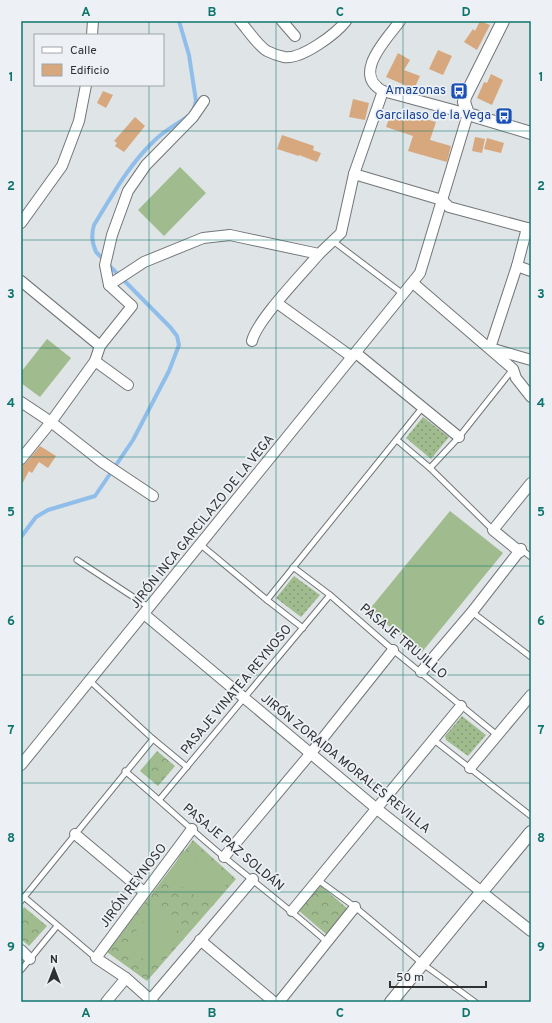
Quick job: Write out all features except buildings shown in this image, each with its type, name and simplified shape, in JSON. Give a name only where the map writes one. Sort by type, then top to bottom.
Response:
[{"type":"street","points":[[92,34],[93,21]]},
{"type":"street","points":[[240,21],[266,50],[285,58],[306,52],[324,42],[339,30],[346,21]]},
{"type":"street","points":[[282,21],[294,36]]},
{"type":"street","points":[[400,21],[378,50],[369,68],[370,78],[380,90],[531,133]]},
{"type":"street","points":[[468,114],[464,102],[503,21]]},
{"type":"street","points":[[21,223],[25,208],[62,166],[79,121],[86,86]]},
{"type":"street","points":[[252,341],[253,336],[277,303],[319,254],[341,233],[354,174],[380,90]]},
{"type":"street","points":[[21,459],[52,422],[95,361],[100,346],[132,306],[108,285],[105,266],[112,235],[128,191],[146,165],[193,117],[204,101]]},
{"type":"street","name":"JIRÓN INCA GARCILAZO DE LA VEGA","points":[[21,765],[420,273],[468,114]]},
{"type":"street","points":[[354,174],[442,200],[449,207],[529,229],[490,348]]},
{"type":"street","points":[[108,285],[144,262],[203,238],[230,235],[319,254]]},
{"type":"street","points":[[517,266],[531,271]]},
{"type":"street","points":[[21,281],[100,346]]},
{"type":"street","points":[[413,283],[513,368],[516,378],[531,396]]},
{"type":"street","points":[[277,303],[354,355],[459,437]]},
{"type":"street","points":[[490,348],[531,360]]},
{"type":"street","points":[[95,361],[128,385]]},
{"type":"street","points":[[21,402],[52,422],[102,462],[149,493]]},
{"type":"street","points":[[421,672],[472,612],[521,550],[493,530],[531,483]]},
{"type":"street","name":"JIRÓN ZORAIDA MORALES REVILLA","points":[[147,611],[244,698],[377,809],[531,931]]},
{"type":"street","points":[[224,857],[311,753],[393,650]]},
{"type":"street","points":[[470,768],[531,695]]},
{"type":"street","points":[[292,911],[461,706]]},
{"type":"street","name":"JIRÓN REYNOSO","points":[[96,958],[192,829]]},
{"type":"street","points":[[391,1002],[531,832]]},
{"type":"street","points":[[74,834],[144,892]]},
{"type":"street","points":[[96,958],[126,978],[152,1001],[200,940],[253,879]]},
{"type":"street","points":[[279,1002],[356,907]]},
{"type":"street","points":[[200,940],[274,1002]]},
{"type":"street","points":[[21,950],[30,959]]},
{"type":"street","points":[[106,1002],[126,978]]},
{"type":"lane","points":[[333,241],[403,294]]},
{"type":"lane","points":[[430,468],[459,437],[513,368]]},
{"type":"lane","points":[[267,600],[422,408]]},
{"type":"lane","points":[[397,440],[430,468],[493,530]]},
{"type":"lane","points":[[201,544],[302,628]]},
{"type":"lane","points":[[521,550],[531,557]]},
{"type":"lane","name":"JIRÓN ZORAIDA MORALES REVILLA","points":[[77,560],[147,611]]},
{"type":"lane","name":"PASAJE TRUJILLO","points":[[293,567],[330,595],[393,650],[497,736]]},
{"type":"lane","name":"PASAJE VINATEA REYNOSO","points":[[160,799],[330,595]]},
{"type":"lane","points":[[472,612],[531,657]]},
{"type":"lane","points":[[90,681],[153,739],[187,767]]},
{"type":"lane","points":[[96,958],[22,899],[125,771],[153,739]]},
{"type":"lane","points":[[434,740],[531,816]]},
{"type":"lane","name":"PASAJE PAZ SOLDÁN","points":[[125,771],[160,799],[224,857],[292,911],[327,942]]},
{"type":"lane","points":[[318,880],[356,907],[423,964],[475,1002]]},
{"type":"lane","points":[[21,970],[57,926]]},
{"type":"green space","points":[[180,167],[206,193],[164,236],[138,210]]},
{"type":"green space","points":[[47,339],[71,358],[40,397],[21,383],[21,372]]},
{"type":"green space","points":[[423,417],[449,437],[431,459],[406,438]]},
{"type":"green space","points":[[450,511],[503,553],[422,652],[369,610]]},
{"type":"green space","points":[[294,576],[320,595],[301,617],[276,598]]},
{"type":"green space","points":[[462,716],[486,735],[468,756],[446,740],[445,736]]},
{"type":"green space","points":[[157,751],[175,766],[158,786],[140,771]]},
{"type":"green space","points":[[193,840],[236,879],[147,981],[107,952]]},
{"type":"green space","points":[[183,850],[230,878],[213,906],[167,878]]},
{"type":"green space","points":[[320,885],[348,909],[326,934],[298,910]]},
{"type":"green space","points":[[24,907],[47,926],[29,946],[21,939],[21,912]]},
{"type":"green space","points":[[154,907],[180,926],[152,965],[125,946]]},
{"type":"waterway","points":[[179,21],[189,55],[196,101],[194,108]]},
{"type":"waterway","points":[[21,537],[36,517],[48,510],[95,496],[133,440],[169,371],[179,345],[177,336],[170,327],[96,252],[92,232],[94,225],[107,203],[144,151],[165,131],[188,116]]},
{"type":"place","name":"Amazonas","points":[[459,91]]},
{"type":"place","name":"Garcilaso de la Vega","points":[[504,116]]}]
